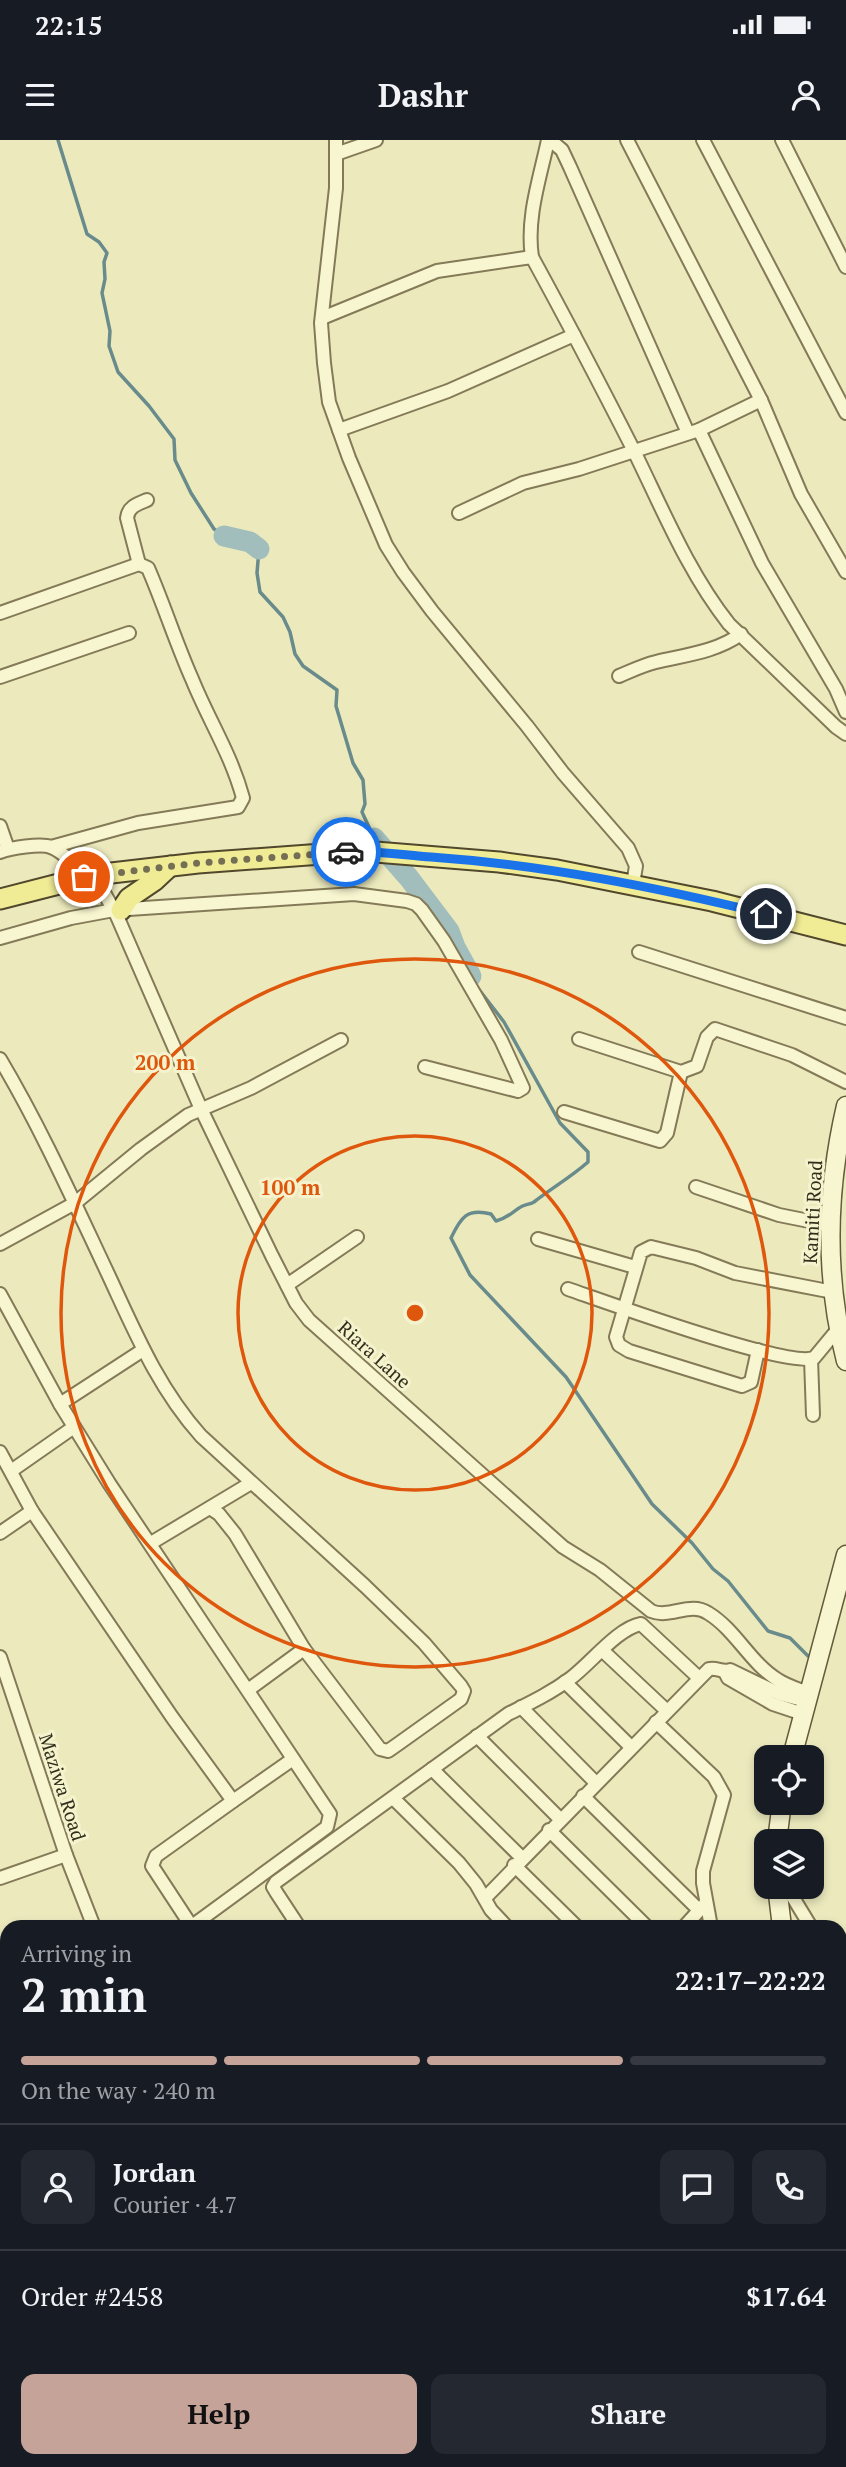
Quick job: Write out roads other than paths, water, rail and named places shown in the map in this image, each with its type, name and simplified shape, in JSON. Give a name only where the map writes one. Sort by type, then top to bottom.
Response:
[{"type":"main road","points":[[0,899],[89,876],[170,866],[363,851],[522,865],[634,884],[846,935]]},
{"type":"main road","points":[[118,910],[170,866]]},
{"type":"main road","name":"Kamiti Road","points":[[846,1106],[835,1161],[829,1225],[833,1292],[846,1361]]},
{"type":"main road","points":[[795,1745],[846,1555]]},
{"type":"main road","points":[[779,1899],[781,1920]]},
{"type":"street","points":[[336,140],[336,188],[322,318],[329,402],[338,430],[386,545],[432,611],[563,773],[628,848],[636,866],[634,884]]},
{"type":"street","points":[[336,154],[376,140]]},
{"type":"street","points":[[846,712],[836,689],[762,563],[694,431],[562,150],[549,140],[531,220],[529,239],[532,257],[633,450],[681,549],[717,608],[846,734]]},
{"type":"street","points":[[627,140],[761,400],[801,494],[846,572]]},
{"type":"street","points":[[703,140],[846,413]]},
{"type":"street","points":[[782,140],[846,267]]},
{"type":"street","points":[[322,318],[437,271],[532,257]]},
{"type":"street","points":[[338,430],[448,391],[574,335]]},
{"type":"street","points":[[459,513],[523,483],[579,469],[694,431],[761,400]]},
{"type":"street","points":[[139,565],[127,518],[133,506],[147,500]]},
{"type":"street","points":[[0,613],[139,565],[148,568],[192,679],[236,773],[243,802],[238,807],[138,823],[56,851],[4,850],[0,826]]},
{"type":"street","points":[[0,677],[129,633]]},
{"type":"street","points":[[619,676],[653,663],[729,643],[741,634]]},
{"type":"street","points":[[56,851],[61,882]]},
{"type":"street","name":"Riara Lane","points":[[56,851],[89,876],[118,910],[201,1109],[287,1285],[309,1320],[549,1536],[594,1565],[651,1611],[661,1614],[698,1608],[706,1612],[724,1625],[771,1675],[805,1703]]},
{"type":"street","points":[[0,937],[71,918],[118,910],[354,894],[415,904],[444,941],[501,1040],[523,1088],[518,1091],[425,1067]]},
{"type":"street","points":[[639,952],[846,1018]]},
{"type":"street","points":[[579,1039],[681,1072],[697,1066],[707,1037],[715,1030],[792,1055],[846,1082]]},
{"type":"street","points":[[0,1244],[75,1203],[181,1119],[251,1088],[341,1040]]},
{"type":"street","points":[[0,1059],[75,1203],[143,1350],[183,1414],[201,1436],[424,1643],[461,1686],[464,1694],[461,1699],[398,1745],[383,1751],[304,1649],[235,1534],[219,1514],[210,1508]]},
{"type":"street","points":[[564,1112],[660,1141],[667,1133],[681,1072]]},
{"type":"street","points":[[696,1187],[779,1215],[829,1225]]},
{"type":"street","points":[[287,1285],[357,1237]]},
{"type":"street","points":[[538,1239],[635,1266]]},
{"type":"street","points":[[758,1350],[751,1382],[746,1385],[660,1362],[629,1351],[617,1342],[635,1266],[641,1252],[651,1247],[696,1258],[735,1273],[833,1292]]},
{"type":"street","points":[[568,1289],[758,1350],[811,1359],[820,1353],[838,1329]]},
{"type":"street","points":[[0,1294],[74,1427],[330,1814],[327,1827],[200,1920]]},
{"type":"street","points":[[60,1404],[143,1350]]},
{"type":"street","points":[[811,1359],[813,1415]]},
{"type":"street","points":[[11,1472],[74,1427]]},
{"type":"street","points":[[0,1452],[32,1511],[172,1717],[233,1801]]},
{"type":"street","points":[[151,1543],[251,1483]]},
{"type":"street","points":[[0,1533],[32,1511]]},
{"type":"street","points":[[294,1920],[276,1892],[276,1882],[508,1714],[540,1699],[565,1682],[626,1629],[641,1624],[699,1678]]},
{"type":"street","points":[[247,1690],[304,1649]]},
{"type":"street","points":[[603,1650],[667,1711]]},
{"type":"street","name":"Maziwa Road","points":[[0,1657],[66,1855],[91,1920]]},
{"type":"street","points":[[485,1898],[518,1861],[712,1668],[725,1672],[730,1670],[805,1703]]},
{"type":"street","points":[[565,1682],[631,1747]]},
{"type":"street","points":[[521,1707],[596,1783]]},
{"type":"street","points":[[656,1723],[714,1777],[724,1795],[703,1871],[703,1906],[708,1920]]},
{"type":"street","points":[[477,1736],[560,1819]]},
{"type":"street","points":[[188,1920],[152,1866],[152,1861],[293,1759]]},
{"type":"street","points":[[432,1769],[570,1920]]},
{"type":"street","points":[[583,1796],[703,1906]]},
{"type":"street","points":[[394,1798],[459,1863],[491,1910],[501,1920]]},
{"type":"street","points":[[549,1830],[640,1920]]},
{"type":"street","points":[[0,1878],[66,1855]]},
{"type":"street","points":[[794,1899],[807,1920]]},
{"type":"street","points":[[690,1920],[703,1906]]},
{"type":"waterway","points":[[58,140],[87,234],[99,242],[107,253],[102,293],[110,331],[109,346],[118,372],[174,439],[175,460],[191,493],[214,529],[224,536]]},
{"type":"waterway","points":[[224,536],[250,542],[259,549]]},
{"type":"waterway","points":[[259,549],[257,573],[260,592],[283,617],[295,654],[303,666],[337,690],[336,706],[353,763],[363,780],[365,804],[362,812],[374,838]]},
{"type":"waterway","points":[[374,838],[409,878],[449,931],[471,976]]},
{"type":"waterway","points":[[477,987],[504,1022],[560,1123],[588,1152],[588,1162],[534,1202],[503,1219],[496,1221],[491,1214],[483,1212],[470,1213],[458,1225],[451,1238],[470,1275],[566,1377],[652,1504],[692,1543],[713,1569],[728,1581],[768,1631],[790,1638],[808,1656]]}]
